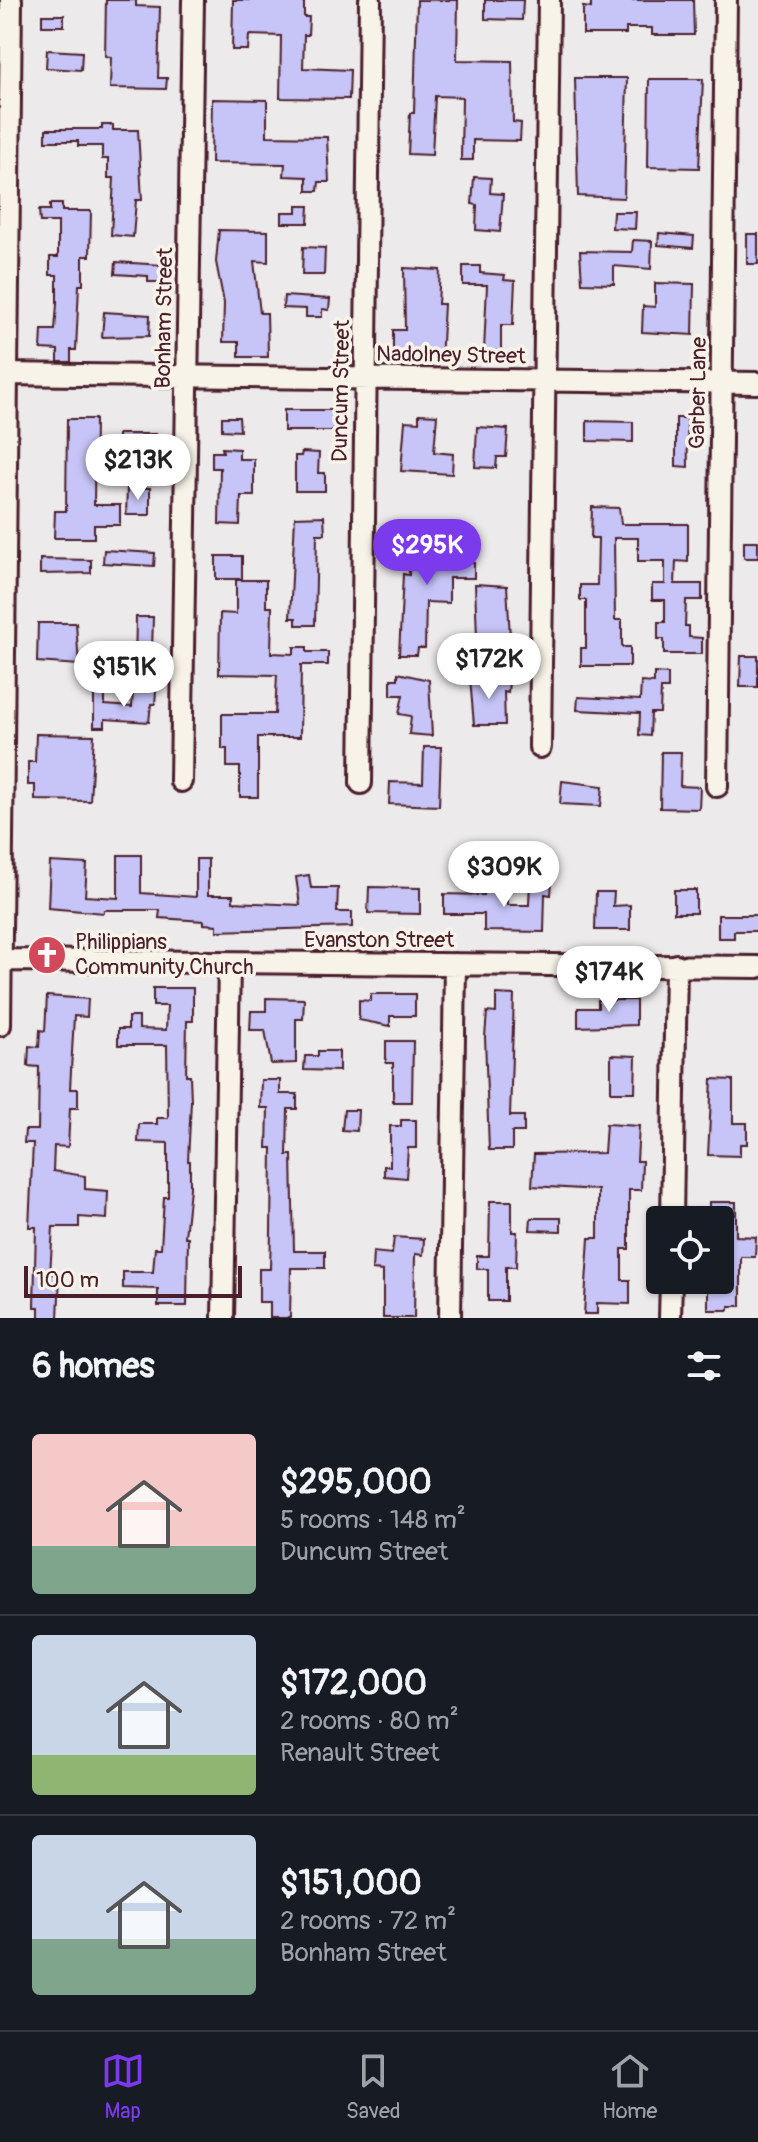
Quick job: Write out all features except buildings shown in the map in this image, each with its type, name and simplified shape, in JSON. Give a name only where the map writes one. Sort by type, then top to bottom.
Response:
[{"type":"street","points":[[0,1025],[4,374],[11,0]]},
{"type":"street","name":"Bonham Street","points":[[181,781],[193,0]]},
{"type":"street","name":"Duncum Street","points":[[361,783],[370,0]]},
{"type":"street","points":[[540,747],[549,0]]},
{"type":"street","name":"Garber Lane","points":[[717,786],[726,0]]},
{"type":"street","name":"Nadolney Street","points":[[4,374],[758,383]]},
{"type":"street","name":"Evanston Street","points":[[0,960],[758,967]]},
{"type":"street","points":[[223,1318],[229,963]]},
{"type":"street","points":[[450,1318],[455,964]]},
{"type":"street","points":[[672,1206],[676,965]]},
{"type":"street","points":[[670,1318],[671,1294]]},
{"type":"place","name":"Philippians Community Church","points":[[47,955]]}]
